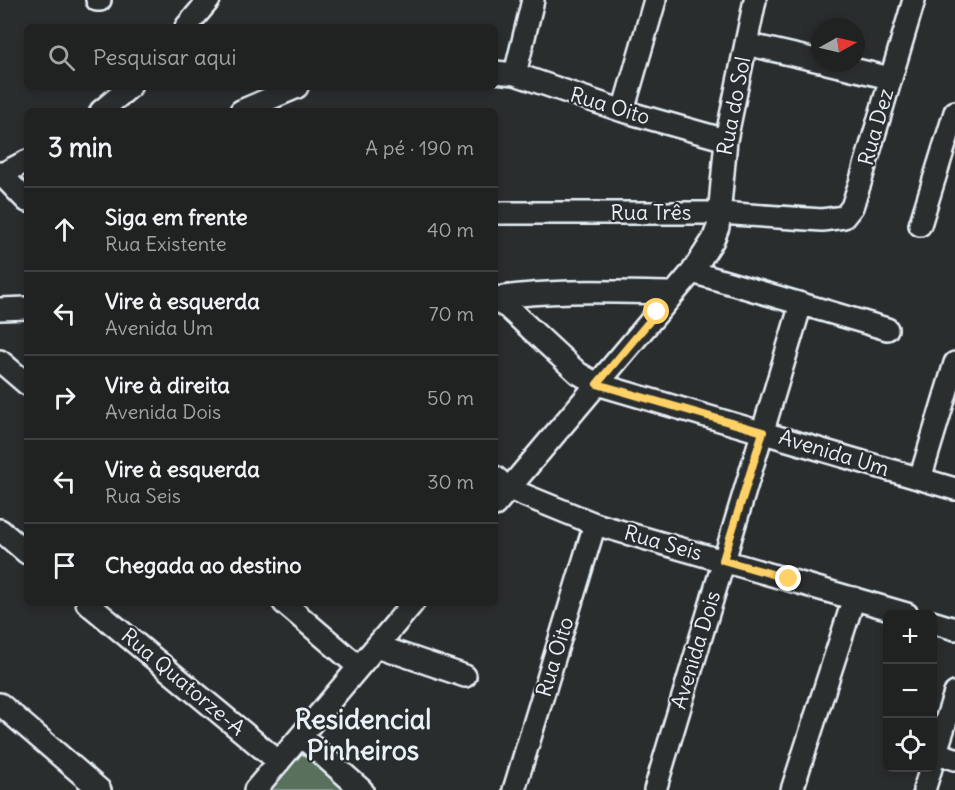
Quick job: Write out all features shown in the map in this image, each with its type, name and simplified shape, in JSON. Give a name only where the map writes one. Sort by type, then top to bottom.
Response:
[{"type":"street","points":[[189,24],[209,0]]},
{"type":"street","points":[[505,73],[533,0]]},
{"type":"street","points":[[623,111],[655,0]]},
{"type":"street","name":"Rua do Sol","points":[[502,483],[597,384],[692,272],[713,240],[720,213],[726,140],[755,0]]},
{"type":"street","name":"Rua Dez","points":[[807,219],[844,217],[852,207],[914,0]]},
{"type":"street","points":[[746,44],[811,59]]},
{"type":"street","points":[[865,72],[890,78]]},
{"type":"street","name":"Rua Oito","points":[[505,73],[623,111],[726,140]]},
{"type":"street","points":[[105,108],[126,90]]},
{"type":"street","points":[[248,108],[290,90]]},
{"type":"street","points":[[920,225],[955,112]]},
{"type":"street","points":[[24,162],[1,174],[24,198]]},
{"type":"street","name":"Rua Três","points":[[498,213],[720,213],[807,219]]},
{"type":"street","points":[[692,272],[887,329]]},
{"type":"street","points":[[498,299],[532,293],[574,291],[672,293]]},
{"type":"street","name":"Avenida Um","points":[[498,302],[507,307],[578,373],[597,384],[955,489]]},
{"type":"street","name":"Avenida Dois","points":[[655,790],[801,304]]},
{"type":"street","points":[[0,309],[24,308]]},
{"type":"street","points":[[0,361],[24,381]]},
{"type":"street","points":[[920,479],[955,363]]},
{"type":"street","name":"Rua Seis","points":[[502,483],[595,524],[891,610]]},
{"type":"street","name":"Rua Oito","points":[[514,790],[595,524]]},
{"type":"street","points":[[0,530],[24,550]]},
{"type":"street","points":[[792,790],[854,598]]},
{"type":"street","name":"Rua Quatorze-A","points":[[91,606],[279,762]]},
{"type":"street","points":[[288,606],[359,667]]},
{"type":"street","points":[[255,790],[410,606]]},
{"type":"street","points":[[937,623],[955,629]]},
{"type":"street","points":[[377,646],[465,676]]},
{"type":"street","points":[[924,790],[939,761],[955,693]]},
{"type":"street","points":[[0,704],[100,790]]},
{"type":"street","points":[[301,736],[362,790]]},
{"type":"green space","points":[[298,750],[344,790],[263,790]]},
{"type":"district","name":"Residencial Pinheiros","points":[[363,736]]},
{"type":"route","points":[[657,312],[597,384],[763,432],[723,560],[789,579]]}]
